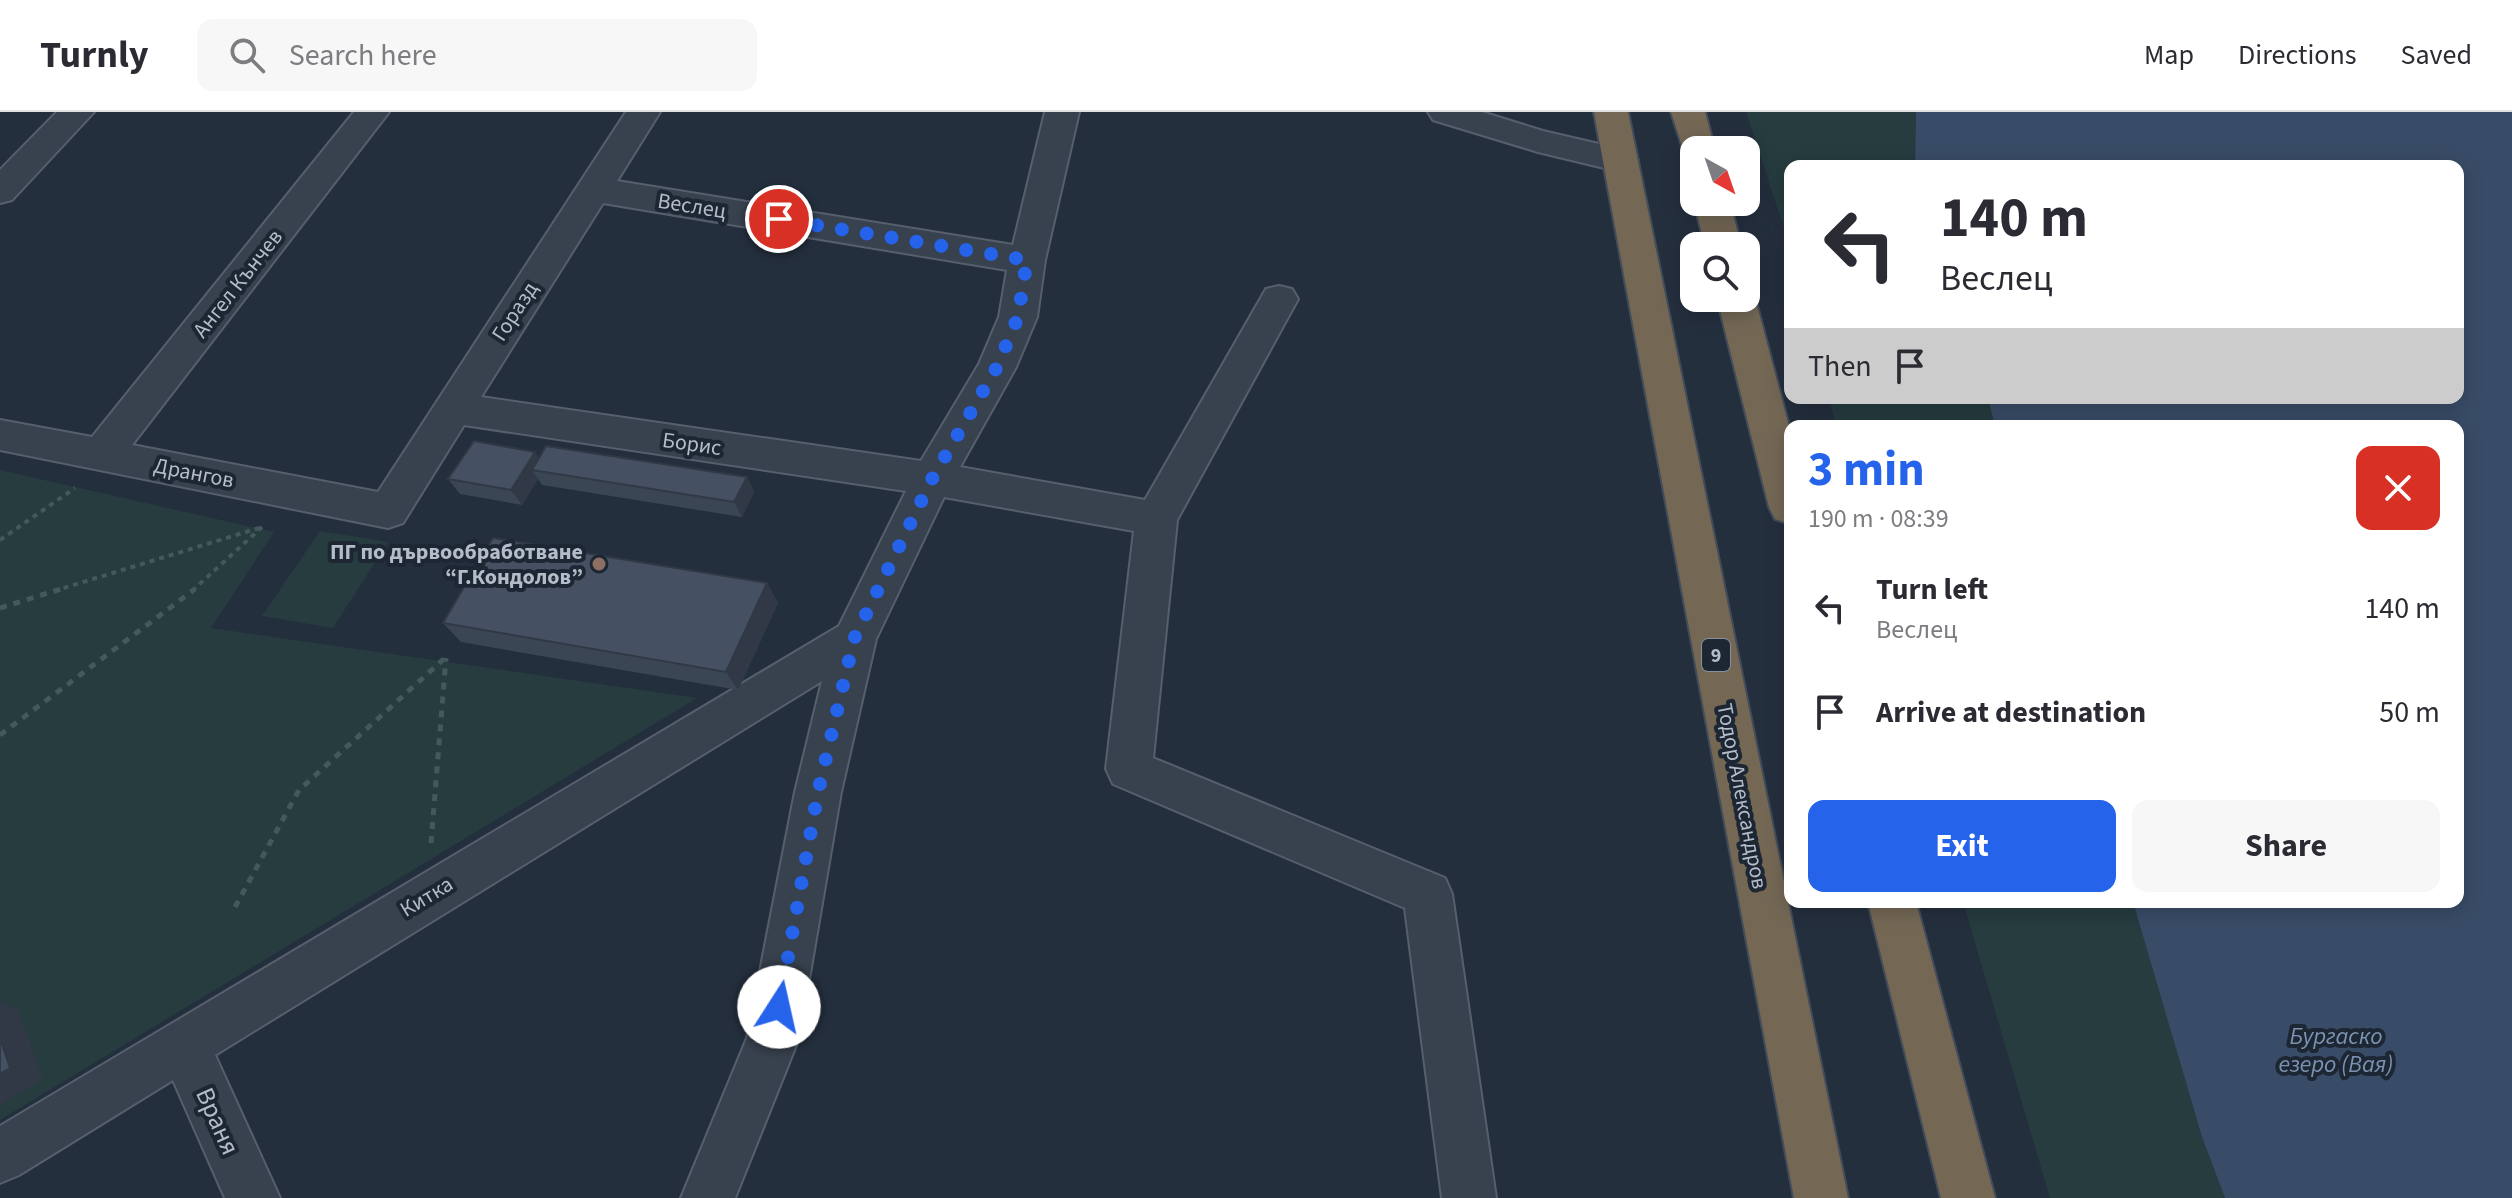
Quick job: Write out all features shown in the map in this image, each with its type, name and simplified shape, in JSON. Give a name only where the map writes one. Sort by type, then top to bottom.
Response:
[{"type":"highway","name":"Тодор Александров","points":[[1611,112],[1821,1198]]},
{"type":"highway","points":[[1688,112],[1694,136]]},
{"type":"highway","points":[[1740,312],[1784,484]]},
{"type":"highway","points":[[1894,908],[1968,1198]]},
{"type":"street","points":[[0,191],[77,112]]},
{"type":"street","name":"Ангел Кънчев","points":[[110,456],[372,112]]},
{"type":"street","name":"Горазд","points":[[388,511],[643,112]]},
{"type":"street","points":[[708,1198],[773,1038],[818,792],[854,639],[932,479],[997,367],[1018,317],[1027,260],[1062,112]]},
{"type":"street","points":[[1445,112],[1538,141],[1621,160]]},
{"type":"street","name":"Веслец","points":[[593,189],[1027,260]]},
{"type":"street","points":[[1279,299],[1156,519],[1129,769],[1428,894],[1469,1198]]},
{"type":"street","name":"Борис","points":[[452,408],[988,487],[1156,519]]},
{"type":"street","name":"Дрангов","points":[[0,435],[388,511]]},
{"type":"street","name":"Китка","points":[[0,1156],[854,639]]},
{"type":"street","name":"Враня","points":[[183,1043],[253,1198]]},
{"type":"path","points":[[0,540],[110,456]]},
{"type":"path","points":[[0,735],[203,583],[298,493]]},
{"type":"path","points":[[0,608],[262,527]]},
{"type":"path","points":[[235,907],[299,790],[446,657],[427,896]]},
{"type":"green space","points":[[1746,112],[1916,112],[1915,160],[1784,160],[1784,229],[1760,155],[1760,136],[1754,136]]},
{"type":"green space","points":[[1830,404],[1990,404],[1994,420],[1834,420]]},
{"type":"green space","points":[[0,470],[274,532],[211,628],[697,698],[0,1120]]},
{"type":"green space","points":[[320,531],[388,542],[333,628],[262,616]]},
{"type":"green space","points":[[1965,908],[2135,908],[2202,1137],[2225,1198],[2050,1198]]},
{"type":"water","name":"Бургаско езеро (Вая)","points":[[1916,112],[2512,112],[2512,1198],[2225,1198],[2202,1137],[2135,908],[2464,908],[2464,420],[1994,420],[1990,404],[2464,404],[2464,160],[1915,160]]},
{"type":"building","points":[[474,441],[535,452],[511,490],[448,479]]},
{"type":"building","points":[[546,446],[747,477],[734,502],[532,470]]},
{"type":"building","points":[[493,538],[767,583],[726,672],[443,623]]},
{"type":"building","points":[[0,1038],[10,1068],[0,1074]]},
{"type":"place","name":"ПГ по дървообработване “Г.Кондолов”","points":[[599,564]]},
{"type":"route","points":[[779,219],[1027,260],[1018,317],[997,367],[932,479],[854,639],[818,792],[779,1007]]}]
